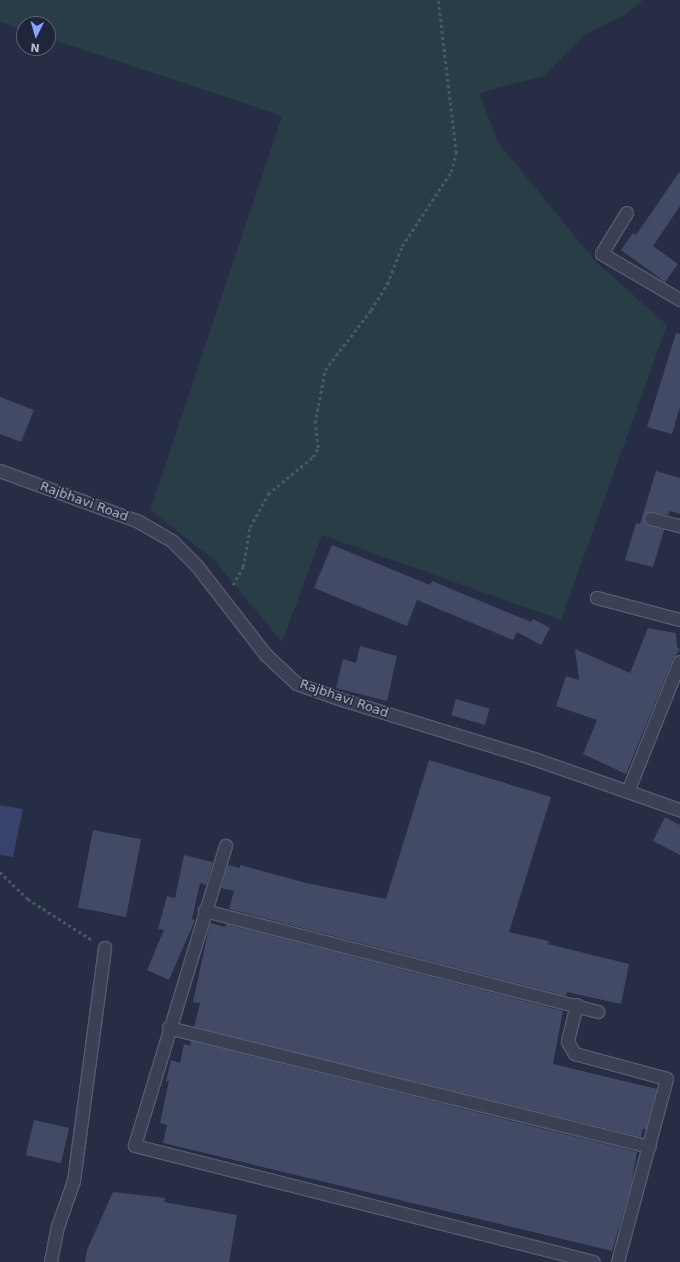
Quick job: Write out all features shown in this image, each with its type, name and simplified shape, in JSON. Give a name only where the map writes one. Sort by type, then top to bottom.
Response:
[{"type":"street","points":[[626,213],[602,254],[680,300]]},
{"type":"street","name":"Rajbhavi Road","points":[[0,471],[139,522],[173,542],[197,566],[266,655],[297,684],[534,759],[680,810]]},
{"type":"street","points":[[651,519],[680,526]]},
{"type":"street","points":[[597,598],[680,620]]},
{"type":"street","points":[[628,792],[680,662]]},
{"type":"street","points":[[226,846],[169,1028],[135,1146],[594,1262]]},
{"type":"street","points":[[205,911],[577,1005],[598,1012]]},
{"type":"street","points":[[51,1262],[58,1227],[74,1181],[105,948]]},
{"type":"street","points":[[577,1005],[568,1042],[575,1054],[667,1079],[618,1262]]},
{"type":"street","points":[[169,1028],[649,1146]]},
{"type":"path","points":[[224,602],[243,566],[250,527],[268,494],[314,457],[318,448],[315,423],[325,370],[371,310],[387,284],[402,246],[451,172],[456,153],[438,0]]},
{"type":"path","points":[[0,872],[28,899],[105,948]]},
{"type":"shaded area","points":[[0,0],[643,0],[626,14],[584,35],[544,76],[479,93],[498,142],[595,261],[667,325],[561,620],[322,535],[282,642],[213,559],[150,510],[282,116],[56,41],[56,16],[16,16],[16,27],[0,22]]},
{"type":"water","points":[[0,805],[23,809],[13,857],[0,855]]},
{"type":"building","points":[[680,171],[680,206],[653,246],[678,264],[665,282],[621,250],[633,233],[636,235]]},
{"type":"building","points":[[676,333],[680,334],[680,407],[672,434],[647,427]]},
{"type":"building","points":[[0,397],[34,410],[21,442],[0,434]]},
{"type":"building","points":[[656,471],[680,478],[680,514],[670,511],[668,515],[649,512],[644,517],[646,525],[664,530],[653,567],[625,560],[636,523],[640,524]]},
{"type":"building","points":[[332,545],[430,585],[432,581],[531,622],[533,619],[550,628],[541,645],[517,632],[513,640],[417,600],[407,626],[314,588]]},
{"type":"building","points":[[648,628],[676,633],[677,647],[680,649],[673,659],[626,774],[583,754],[597,720],[556,706],[566,676],[579,680],[575,649],[630,673]]},
{"type":"building","points":[[360,646],[397,656],[387,701],[336,688],[343,659],[356,663]]},
{"type":"building","points":[[456,699],[490,709],[485,725],[451,715]]},
{"type":"building","points":[[429,760],[551,797],[509,932],[549,941],[548,944],[629,964],[621,1004],[567,992],[566,996],[229,909],[234,891],[221,888],[228,865],[240,868],[240,865],[306,883],[386,899]]},
{"type":"building","points":[[665,817],[680,825],[680,855],[653,841]]},
{"type":"building","points":[[93,830],[141,839],[126,917],[78,908]]},
{"type":"building","points":[[184,855],[213,862],[206,885],[200,883],[192,919],[195,920],[169,980],[147,970],[164,930],[158,929],[167,896],[175,898]]},
{"type":"building","points":[[210,923],[225,927],[226,924],[563,1011],[553,1064],[657,1089],[646,1130],[643,1129],[641,1137],[194,1027],[200,1003],[193,1002]]},
{"type":"building","points":[[191,1041],[637,1152],[631,1186],[612,1251],[163,1143],[167,1125],[160,1123],[169,1081],[166,1081],[171,1060],[180,1063],[184,1044],[190,1046]]},
{"type":"building","points":[[34,1120],[69,1128],[61,1163],[26,1155]]},
{"type":"building","points":[[113,1192],[165,1198],[164,1202],[237,1215],[229,1262],[85,1262],[87,1250]]}]
